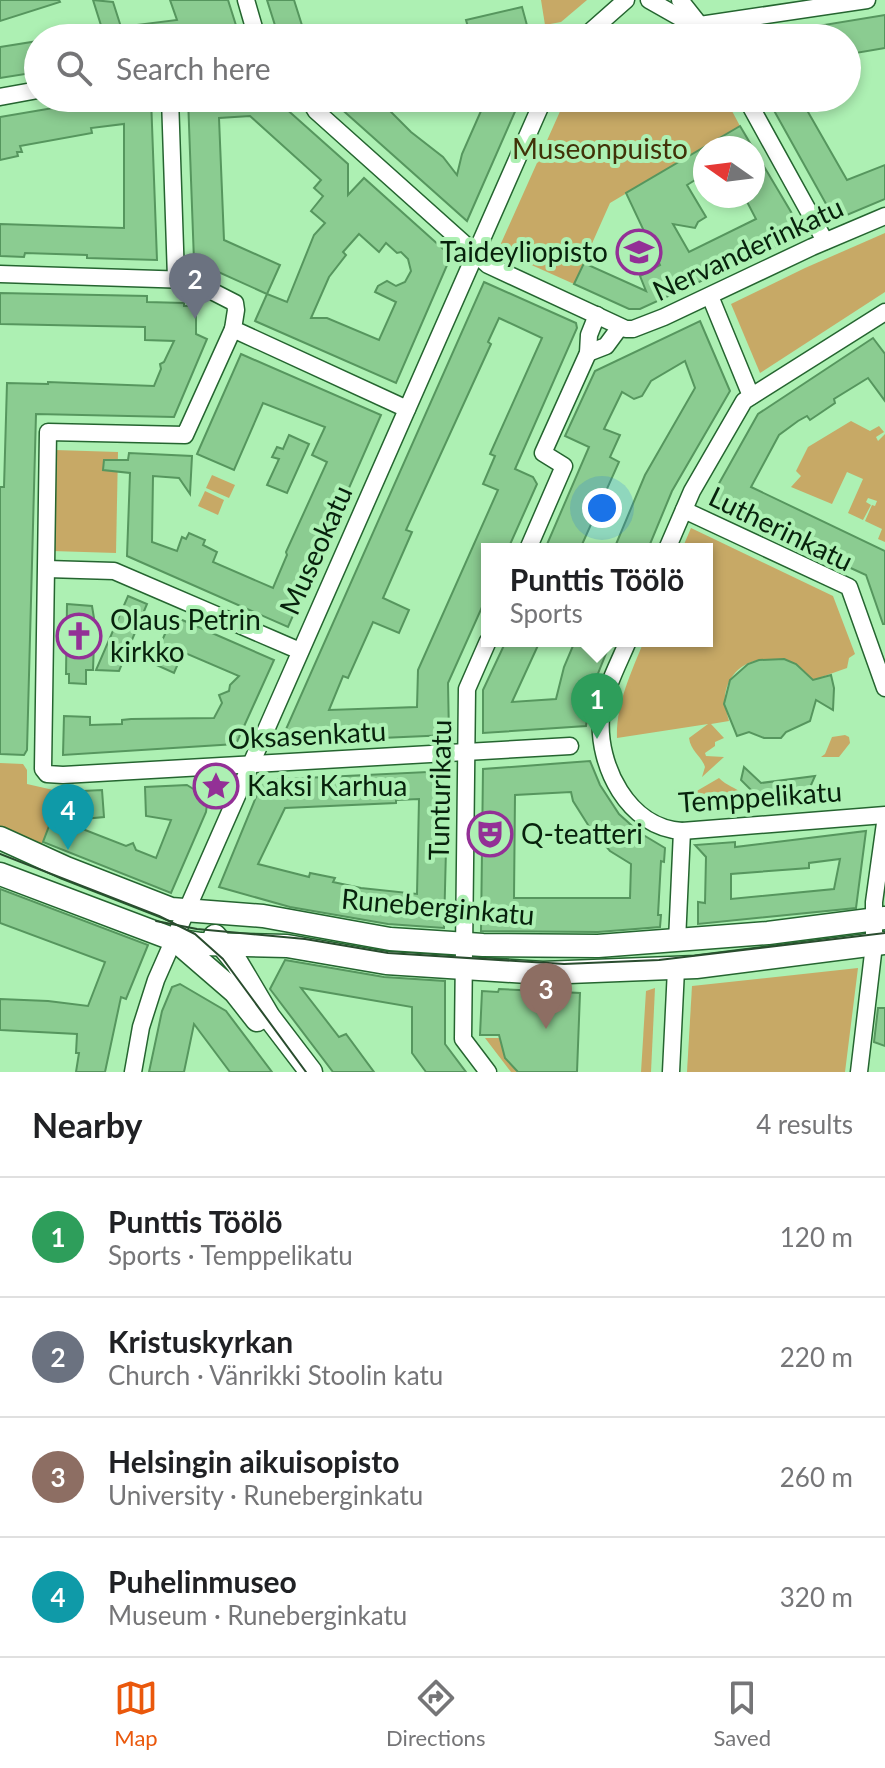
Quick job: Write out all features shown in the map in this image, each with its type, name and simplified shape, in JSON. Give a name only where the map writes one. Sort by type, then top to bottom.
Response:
[{"type":"main road","name":"Runeberginkatu","points":[[0,838],[92,879],[171,909],[242,913],[390,939],[465,944],[598,946],[768,933],[879,918]]},
{"type":"main road","name":"Runeberginkatu","points":[[0,874],[175,940],[224,945],[277,945],[386,963],[543,973],[676,969],[778,959],[880,944]]},
{"type":"main road","points":[[187,912],[224,945],[269,1017],[311,1072]]},
{"type":"main road","points":[[175,940],[235,992],[295,1072]]},
{"type":"street","points":[[246,0],[253,24]]},
{"type":"street","points":[[599,24],[626,0]]},
{"type":"street","points":[[649,0],[691,24]]},
{"type":"street","points":[[680,0],[699,24]]},
{"type":"street","points":[[746,24],[867,0]]},
{"type":"street","points":[[0,97],[24,93]]},
{"type":"street","points":[[170,112],[176,278]]},
{"type":"street","points":[[317,112],[488,265],[626,328],[606,346],[588,353]]},
{"type":"street","name":"Museokatu","points":[[133,1072],[147,1004],[538,112]]},
{"type":"street","points":[[754,112],[825,241]]},
{"type":"street","name":"Nervanderinkatu","points":[[626,328],[710,296],[885,216]]},
{"type":"street","points":[[0,274],[176,278],[190,280],[235,303],[233,329],[185,435],[48,432],[47,569],[114,571],[300,651]]},
{"type":"street","points":[[710,296],[751,396]]},
{"type":"street","points":[[531,543],[564,466],[543,453],[588,353],[589,335],[597,315]]},
{"type":"street","points":[[670,543],[684,510],[744,401],[883,317]]},
{"type":"street","points":[[233,329],[407,409]]},
{"type":"street","name":"Lutherinkatu","points":[[684,510],[849,587],[880,656],[885,688]]},
{"type":"street","name":"Oksasenkatu","points":[[47,569],[43,759],[43,769],[47,774],[570,746]]},
{"type":"street","name":"Tunturikatu","points":[[485,647],[467,689],[463,1039],[488,1072]]},
{"type":"street","name":"Temppelikatu","points":[[626,647],[605,698],[601,718],[602,743],[608,768],[626,800],[659,827],[682,831],[885,815]]},
{"type":"street","points":[[859,1072],[880,944],[885,823]]},
{"type":"street","points":[[677,941],[682,831]]},
{"type":"street","points":[[671,1072],[676,969]]},
{"type":"green space","points":[[541,0],[587,0],[561,22],[545,24]]},
{"type":"green space","name":"Museonpuisto","points":[[560,112],[732,112],[740,126],[723,136],[693,136],[693,154],[610,203],[574,284],[498,250]]},
{"type":"green space","points":[[885,233],[885,292],[760,373],[731,304]]},
{"type":"green space","points":[[851,421],[870,431],[879,426],[884,432],[876,437],[878,441],[885,434],[885,542],[878,539],[882,529],[865,521],[877,501],[868,498],[866,502],[871,505],[863,520],[848,513],[863,479],[847,472],[832,504],[791,487],[801,476],[796,471],[808,447]]},
{"type":"green space","points":[[55,450],[118,452],[116,553],[52,551]]},
{"type":"green space","points":[[212,475],[235,485],[229,498],[206,488]]},
{"type":"green space","points":[[205,491],[224,500],[218,515],[198,506]]},
{"type":"green space","points":[[691,528],[833,596],[855,654],[849,658],[847,668],[813,680],[791,664],[778,660],[752,662],[741,668],[732,677],[725,694],[729,721],[711,724],[724,738],[715,742],[715,746],[705,753],[706,756],[724,757],[702,777],[705,767],[689,738],[708,724],[617,738],[622,701],[642,647],[713,647],[713,543],[685,543]]},
{"type":"green space","points":[[845,735],[850,743],[839,757],[821,757],[832,737]]},
{"type":"green space","points":[[0,763],[23,764],[27,770],[27,784],[62,792],[42,844],[0,828]]},
{"type":"green space","points":[[719,778],[743,794],[741,806],[698,810],[688,801],[695,792]]},
{"type":"green space","points":[[801,791],[808,792],[799,807],[771,809],[760,798],[771,796],[788,801]]},
{"type":"green space","points":[[858,968],[845,1072],[687,1072],[692,986]]},
{"type":"green space","points":[[655,988],[651,1072],[641,1072],[646,991]]},
{"type":"green space","points":[[485,1038],[500,1038],[505,1058],[518,1072],[511,1072]]},
{"type":"building","points":[[0,0],[59,0],[60,2],[0,21]]},
{"type":"building","points":[[93,0],[113,2],[120,24],[101,24]]},
{"type":"building","points":[[170,0],[228,0],[236,24],[145,24],[177,20]]},
{"type":"building","points":[[267,0],[294,0],[302,24],[275,24]]},
{"type":"building","points":[[522,7],[527,24],[467,24],[466,20]]},
{"type":"building","points":[[885,15],[885,48],[861,52],[861,24],[830,24]]},
{"type":"building","points":[[24,43],[24,74],[0,78],[0,47]]},
{"type":"building","points":[[29,112],[152,112],[157,260],[25,253],[24,257],[0,256],[0,224],[124,228],[124,124],[91,128],[92,133],[20,146],[22,152],[17,152],[18,156],[0,160],[0,117]]},
{"type":"building","points":[[189,112],[290,112],[348,164],[348,195],[364,178],[451,256],[396,383],[255,321],[267,294],[194,261]],"holes":[[[250,116],[321,180],[314,188],[323,196],[311,211],[325,223],[314,235],[287,302],[267,294],[280,265],[224,240],[219,118]],[[359,234],[379,252],[386,243],[408,259],[411,271],[405,282],[396,286],[387,281],[375,292],[396,302],[379,340],[327,318],[311,318],[329,277],[346,255],[343,252]]]},
{"type":"building","points":[[345,112],[391,112],[443,157],[457,175],[462,154],[481,112],[515,112],[467,221]]},
{"type":"building","points":[[775,112],[808,112],[847,180],[885,165],[885,199],[835,220]]},
{"type":"building","points":[[740,126],[746,136],[723,136]]},
{"type":"building","points":[[693,154],[693,181],[687,185],[693,195],[693,208],[701,208],[706,217],[695,228],[673,224],[689,252],[756,219],[750,208],[765,208],[765,168],[797,222],[799,236],[640,309],[629,309],[574,284],[584,263],[646,291],[640,276],[660,265],[626,193]]},
{"type":"building","points":[[484,282],[576,323],[577,328],[515,469],[533,477],[537,484],[511,543],[481,543],[481,609],[448,683],[449,735],[289,742],[283,736]],"holes":[[[499,318],[542,338],[490,454],[495,456],[483,484],[498,490],[418,670],[417,707],[329,710],[343,676],[348,678],[373,622],[399,633],[409,610],[383,598],[412,532],[406,530],[491,344],[488,342]]]},
{"type":"building","points":[[0,293],[147,296],[147,302],[184,303],[184,306],[196,310],[196,334],[207,339],[174,417],[36,414],[27,750],[24,755],[0,754],[0,487],[4,487],[7,383],[154,386],[160,364],[174,341],[145,340],[145,327],[0,324]]},
{"type":"building","points":[[700,321],[730,391],[672,491],[650,543],[617,543],[645,475],[695,388],[685,361],[651,381],[642,396],[634,399],[622,392],[604,429],[620,435],[610,457],[619,462],[583,543],[548,543],[589,447],[565,436],[595,371]]},
{"type":"building","points":[[873,338],[885,354],[885,401],[868,378],[834,399],[835,403],[810,420],[807,416],[798,421],[779,435],[751,487],[885,551],[885,624],[866,575],[708,503],[758,414]]},
{"type":"building","points":[[241,354],[381,415],[288,627],[127,556],[130,473],[103,470],[104,460],[128,460],[129,453],[192,456],[190,494],[179,478],[153,476],[152,542],[177,551],[182,537],[186,539],[189,533],[205,540],[203,545],[217,552],[213,562],[273,588],[327,462],[312,455],[325,427],[263,403],[234,470],[197,454]]},
{"type":"building","points":[[289,435],[309,444],[287,493],[267,485],[279,459],[272,457],[277,447],[283,449]]},
{"type":"building","points":[[128,596],[147,604],[119,671],[96,670]]},
{"type":"building","points":[[67,604],[92,606],[94,618],[91,619],[90,643],[94,643],[93,670],[86,670],[86,684],[69,683],[69,674],[66,674]]},
{"type":"building","points":[[173,616],[274,660],[236,744],[63,755],[64,716],[90,717],[90,725],[122,724],[122,720],[131,719],[214,718],[222,703],[219,695],[229,691],[230,685],[239,676],[183,652],[174,673],[152,663]]},
{"type":"building","points":[[503,647],[537,647],[512,702],[556,699],[572,647],[609,647],[591,691],[586,726],[483,733],[483,690]]},
{"type":"building","points":[[784,659],[796,664],[813,680],[831,675],[833,710],[816,700],[810,721],[786,732],[781,738],[764,738],[749,732],[737,736],[724,704],[730,680],[748,664],[759,660]]},
{"type":"building","points":[[590,761],[600,785],[619,814],[640,833],[665,848],[664,862],[661,861],[660,927],[598,932],[481,931],[483,769]],"holes":[[[571,792],[573,801],[610,851],[631,864],[630,898],[514,898],[515,795]]]},
{"type":"building","points":[[744,767],[761,783],[815,776],[808,792],[801,791],[788,801],[771,796],[759,798],[741,780]]},
{"type":"building","points":[[448,771],[444,928],[388,924],[290,907],[219,887],[263,780]],"holes":[[[419,799],[417,894],[361,888],[333,882],[335,878],[310,873],[309,877],[258,864],[285,808],[396,803],[396,800]]]},
{"type":"building","points":[[187,785],[203,795],[206,812],[171,893],[43,842],[62,792],[102,790],[104,817],[62,821],[126,846],[133,843],[136,850],[156,858],[171,820],[146,816],[145,787]]},
{"type":"building","points":[[866,831],[856,908],[698,924],[698,902],[705,903],[706,857],[695,845],[735,842],[735,847]],"holes":[[[840,859],[834,889],[731,899],[731,874],[809,868],[809,863]]]},
{"type":"building","points":[[0,889],[148,945],[126,999],[121,997],[105,1072],[76,1072],[79,1053],[76,1053],[77,1034],[0,1030],[0,999],[88,1006],[105,962],[0,923]]},
{"type":"building","points":[[285,960],[384,977],[445,981],[445,1044],[466,1072],[426,1072],[412,1053],[412,1007],[301,988],[339,1037],[346,1034],[374,1072],[333,1072],[270,989]]},
{"type":"building","points":[[180,984],[226,1011],[272,1072],[230,1072],[194,1024],[184,1072],[149,1072],[162,1011],[172,987]]},
{"type":"building","points":[[499,989],[580,993],[577,1072],[518,1072],[505,1058],[499,1035],[480,1035],[482,991],[498,992]]},
{"type":"building","points":[[878,1008],[885,1008],[885,1046],[874,1042]]},
{"type":"tram line","points":[[0,854],[159,916],[195,934],[223,959],[306,1072]]},
{"type":"tram line","points":[[156,921],[197,929],[305,939],[388,953],[564,964],[659,960],[885,933]]},
{"type":"place","name":"Taideyliopisto","points":[[639,252]]},
{"type":"place","name":"Kristuskyrkan","points":[[195,319]]},
{"type":"place","name":"Olaus Petrin kirkko","points":[[79,636]]},
{"type":"place","name":"Punttis Töölö","points":[[597,739]]},
{"type":"place","name":"Kaksi Karhua","points":[[216,786]]},
{"type":"place","name":"Q-teatteri","points":[[490,834]]},
{"type":"place","name":"Puhelinmuseo","points":[[68,850]]},
{"type":"place","name":"Helsingin aikuisopisto","points":[[546,1029]]}]
